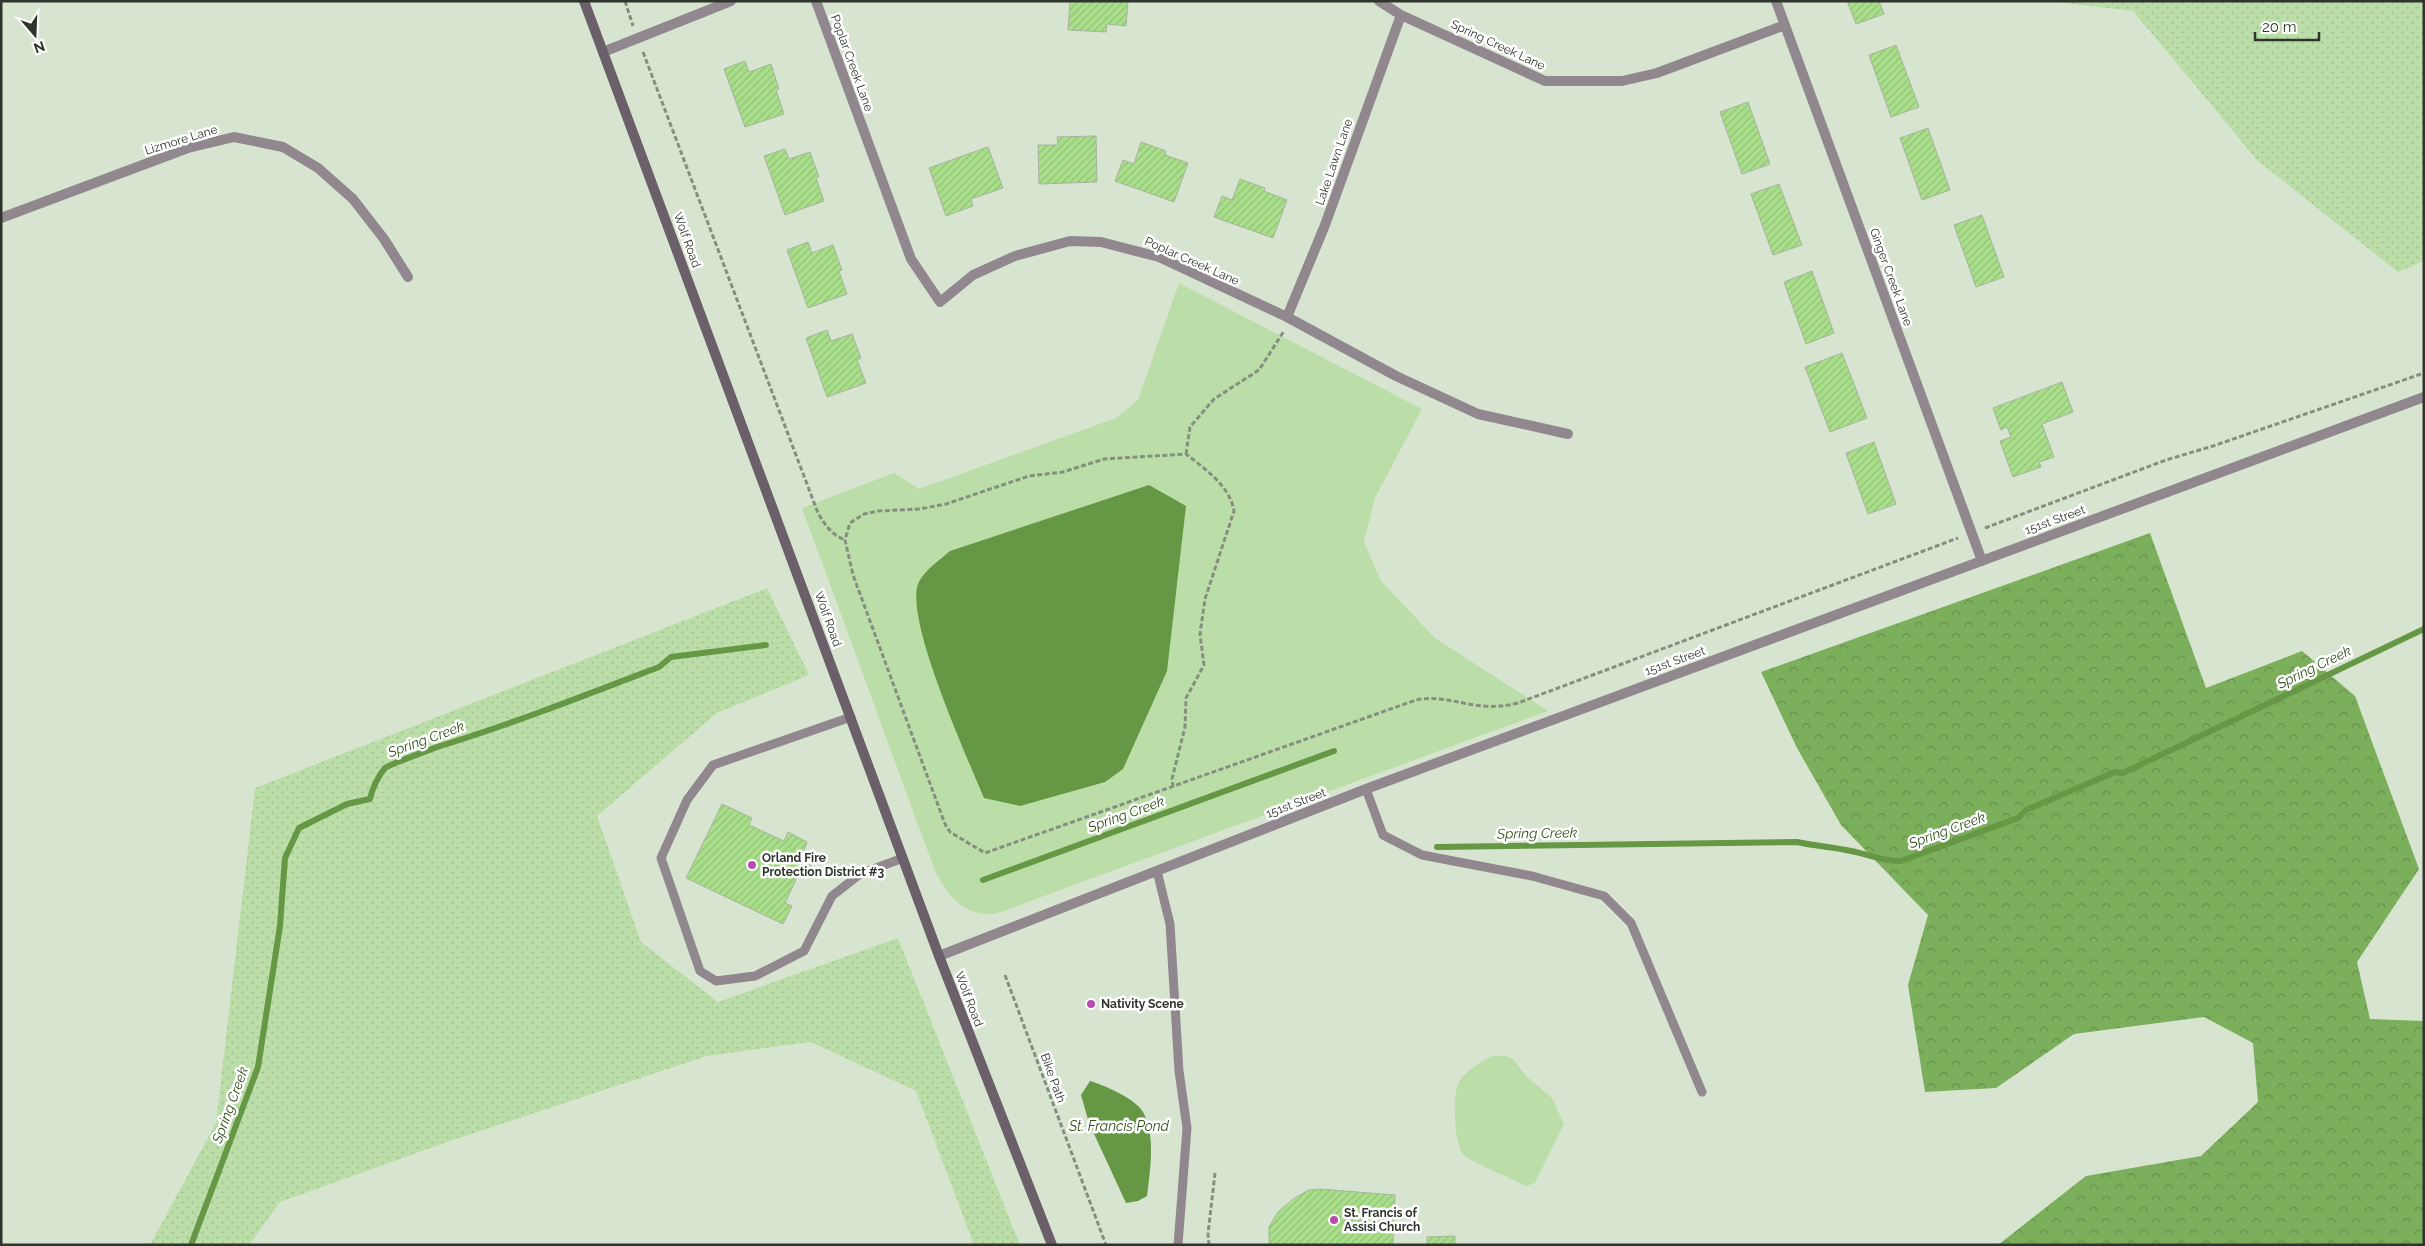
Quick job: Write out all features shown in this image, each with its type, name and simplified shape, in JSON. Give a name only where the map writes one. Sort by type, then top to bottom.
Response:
[{"type":"main road","name":"Wolf Road","points":[[584,1],[939,956],[1052,1245]]},
{"type":"street","points":[[603,52],[731,1]]},
{"type":"street","name":"Poplar Creek Lane","points":[[816,1],[911,259],[940,302],[973,276],[1015,256],[1070,241],[1101,242],[1159,257],[1289,318],[1396,376],[1478,414],[1568,434]]},
{"type":"street","name":"Spring Creek Lane","points":[[1379,1],[1401,14],[1545,81],[1622,81],[1657,73],[1785,25]]},
{"type":"street","name":"Ginger Creek Lane","points":[[1776,1],[1982,561]]},
{"type":"street","name":"Lake Lawn Lane","points":[[1289,318],[1325,225],[1401,14]]},
{"type":"street","name":"Lizmore Lane","points":[[1,218],[188,148],[234,137],[283,147],[318,168],[353,200],[384,239],[408,277]]},
{"type":"street","name":"151st Street","points":[[939,956],[1366,789],[2424,398]]},
{"type":"lane","points":[[851,717],[713,765],[687,800],[660,858],[700,971],[716,982],[755,976],[804,951],[832,896],[860,874],[903,858]]},
{"type":"lane","points":[[1366,789],[1383,835],[1422,855],[1532,876],[1604,896],[1631,923],[1702,1092]]},
{"type":"lane","points":[[1157,871],[1170,924],[1179,1071],[1187,1128],[1178,1245]]},
{"type":"path","points":[[625,1],[818,513],[826,527],[834,535],[845,540]]},
{"type":"path","points":[[1186,454],[1190,427],[1214,399],[1259,370],[1289,318]]},
{"type":"path","points":[[1173,787],[1172,779],[1185,727],[1186,698],[1204,665],[1200,634],[1205,599],[1234,512],[1222,486],[1214,476],[1186,454],[1104,459],[1063,472],[1029,476],[946,504],[920,509],[878,511],[864,514],[850,523],[845,540],[853,575],[950,832],[985,853],[1173,787],[1416,700],[1439,698],[1482,706],[1503,706],[1518,703],[2166,460],[2222,444],[2424,373]]},
{"type":"path","name":"Bike Path","points":[[1005,974],[1106,1245]]},
{"type":"path","points":[[1210,1245],[1208,1234],[1215,1173]]},
{"type":"shaded area","points":[[2046,1],[2424,1],[2424,261],[2398,272],[2258,161],[2133,11]]},
{"type":"shaded area","points":[[1179,283],[1422,409],[1375,498],[1364,542],[1381,581],[1435,638],[1548,711],[995,914],[974,912],[965,908],[952,897],[935,871],[802,508],[894,473],[919,489],[1116,418],[1138,400]]},
{"type":"shaded area","points":[[767,588],[809,675],[717,713],[597,816],[641,942],[718,1002],[898,938],[1020,1245],[974,1245],[916,1091],[811,1042],[707,1056],[450,1141],[280,1202],[249,1245],[150,1245],[216,1123],[255,788]]},
{"type":"shaded area","points":[[1492,1056],[1506,1056],[1513,1059],[1527,1077],[1552,1098],[1564,1124],[1535,1183],[1526,1186],[1483,1166],[1467,1157],[1460,1149],[1455,1119],[1455,1097],[1459,1082],[1465,1074]]},
{"type":"green space","points":[[2150,533],[2206,688],[2302,651],[2355,696],[2419,869],[2357,962],[2370,1019],[2424,1021],[2424,1245],[1998,1245],[2086,1176],[2201,1156],[2258,1102],[2253,1043],[2204,1017],[2074,1034],[1996,1088],[1925,1092],[1908,985],[1928,915],[1841,825],[1797,748],[1761,672]]},
{"type":"water","points":[[1149,485],[1186,506],[1167,671],[1123,769],[1105,782],[1020,806],[984,798],[940,690],[920,627],[916,602],[920,579],[950,551]]},
{"type":"water","name":"St. Francis Pond","points":[[1090,1081],[1111,1089],[1134,1102],[1143,1112],[1147,1121],[1150,1131],[1151,1153],[1147,1196],[1138,1201],[1126,1203],[1089,1123],[1081,1095]]},
{"type":"building","points":[[1070,1],[1128,1],[1126,26],[1107,24],[1106,32],[1068,30]]},
{"type":"building","points":[[1847,1],[1879,1],[1884,14],[1856,24]]},
{"type":"building","points":[[1896,45],[1919,107],[1891,117],[1869,55]]},
{"type":"building","points":[[745,61],[749,72],[771,64],[779,89],[776,90],[784,114],[745,127],[724,69]]},
{"type":"building","points":[[1748,102],[1770,164],[1742,174],[1720,112]]},
{"type":"building","points":[[1928,128],[1950,190],[1922,200],[1900,138]]},
{"type":"building","points":[[1096,136],[1097,182],[1039,184],[1038,145],[1058,145],[1057,137]]},
{"type":"building","points":[[1141,142],[1166,151],[1165,155],[1188,163],[1174,202],[1115,181],[1123,160],[1134,164]]},
{"type":"building","points":[[988,147],[1003,188],[971,199],[973,206],[946,216],[929,168]]},
{"type":"building","points":[[785,149],[789,159],[810,152],[819,177],[816,178],[824,201],[785,215],[764,156]]},
{"type":"building","points":[[1240,179],[1265,188],[1264,191],[1287,200],[1273,238],[1214,217],[1222,196],[1232,200]]},
{"type":"building","points":[[1779,184],[1802,245],[1773,255],[1751,194]]},
{"type":"building","points":[[1982,215],[2004,277],[1976,287],[1954,225]]},
{"type":"building","points":[[808,242],[812,253],[833,245],[842,270],[839,271],[847,294],[808,308],[787,250]]},
{"type":"building","points":[[1812,271],[1834,333],[1806,344],[1784,282]]},
{"type":"building","points":[[827,330],[831,341],[852,334],[861,358],[857,360],[866,383],[827,397],[806,338]]},
{"type":"building","points":[[1842,353],[1867,418],[1830,432],[1805,367]]},
{"type":"building","points":[[2062,382],[2073,412],[2042,424],[2054,457],[2039,462],[2041,467],[2013,477],[2000,441],[2011,437],[2007,427],[2001,430],[1993,408]]},
{"type":"building","points":[[1874,442],[1896,504],[1868,514],[1846,453]]},
{"type":"building","name":"Orland Fire Protection District #3","points":[[722,804],[752,818],[749,825],[784,841],[788,832],[807,842],[804,850],[815,857],[805,875],[799,873],[785,903],[792,906],[783,924],[686,878]]},
{"type":"building","name":"St. Francis of Assisi Church","points":[[1320,1189],[1395,1195],[1393,1245],[1269,1245],[1269,1227],[1278,1212],[1293,1199],[1309,1190]]},
{"type":"building","name":"St. Francis of Assisi Church","points":[[1455,1236],[1455,1245],[1427,1245],[1427,1237]]},
{"type":"waterway","name":"Spring Creek","points":[[1437,847],[1797,842],[1901,861],[2018,818],[2026,810],[2115,772],[2123,773],[2424,629]]},
{"type":"waterway","name":"Spring Creek","points":[[191,1245],[258,1067],[280,926],[285,858],[299,828],[347,804],[370,799],[372,791],[385,768],[401,761],[549,709],[659,667],[671,657],[766,645]]},
{"type":"waterway","name":"Spring Creek","points":[[983,880],[1334,751]]},
{"type":"place","name":"Orland Fire Protection District #3","points":[[752,865]]},
{"type":"place","name":"Nativity Scene","points":[[1091,1004]]},
{"type":"place","name":"St. Francis of Assisi Church","points":[[1334,1220]]}]
